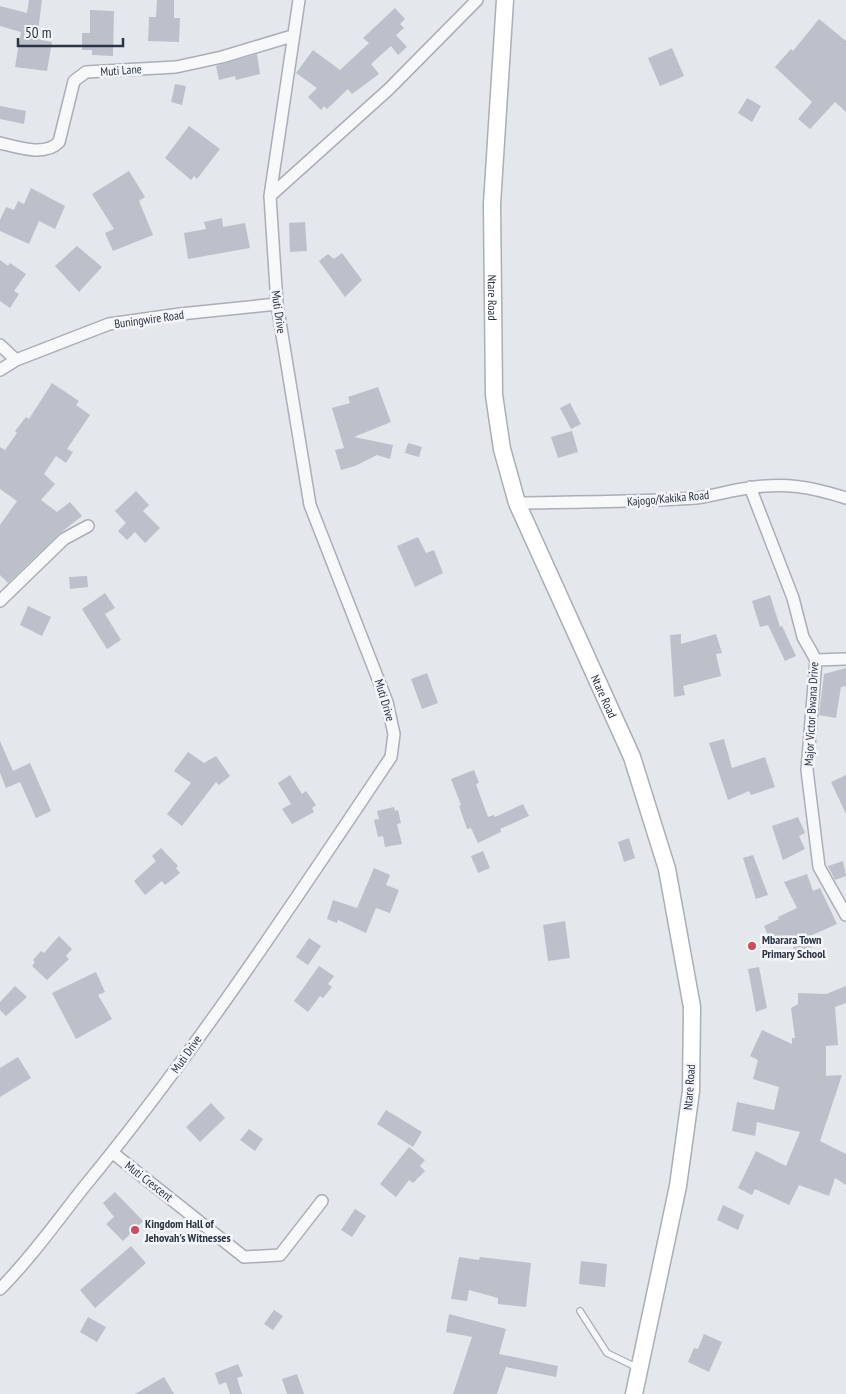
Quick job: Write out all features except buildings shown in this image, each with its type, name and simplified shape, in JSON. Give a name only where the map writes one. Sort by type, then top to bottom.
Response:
[{"type":"main road","name":"Ntare Road","points":[[505,0],[492,204],[494,395],[502,449],[517,503],[632,757],[666,869],[692,1007],[691,1091],[678,1186],[634,1394]]},
{"type":"street","name":"Muti Drive","points":[[0,1289],[113,1153],[169,1078],[293,903],[391,757],[394,734],[388,702],[310,505],[277,304],[270,196],[292,36],[299,0]]},
{"type":"street","points":[[270,196],[389,89],[477,0]]},
{"type":"street","name":"Muti Lane","points":[[0,142],[28,149],[47,149],[55,146],[59,142],[74,81],[80,75],[176,67],[222,57],[292,36]]},
{"type":"street","name":"Buningwire Road","points":[[0,370],[16,360],[109,324],[180,314],[277,304]]},
{"type":"street","points":[[0,345],[16,360]]},
{"type":"street","name":"Kajogo/Kakika Road","points":[[517,503],[614,502],[699,498],[750,487],[788,484],[846,498]]},
{"type":"street","name":"Major Victor Bwana Drive","points":[[750,487],[793,598],[803,637],[816,660],[807,770],[809,790],[819,867],[846,915]]},
{"type":"street","points":[[0,601],[64,538],[88,526]]},
{"type":"street","points":[[816,660],[846,659]]},
{"type":"street","name":"Muti Crescent","points":[[113,1153],[244,1257],[280,1255],[322,1201]]},
{"type":"lane","points":[[580,1311],[607,1353],[640,1368]]},
{"type":"place","name":"Mbarara Town Primary School","points":[[752,946]]},
{"type":"place","name":"Kingdom Hall of Jehovah's Witnesses","points":[[135,1230]]}]
